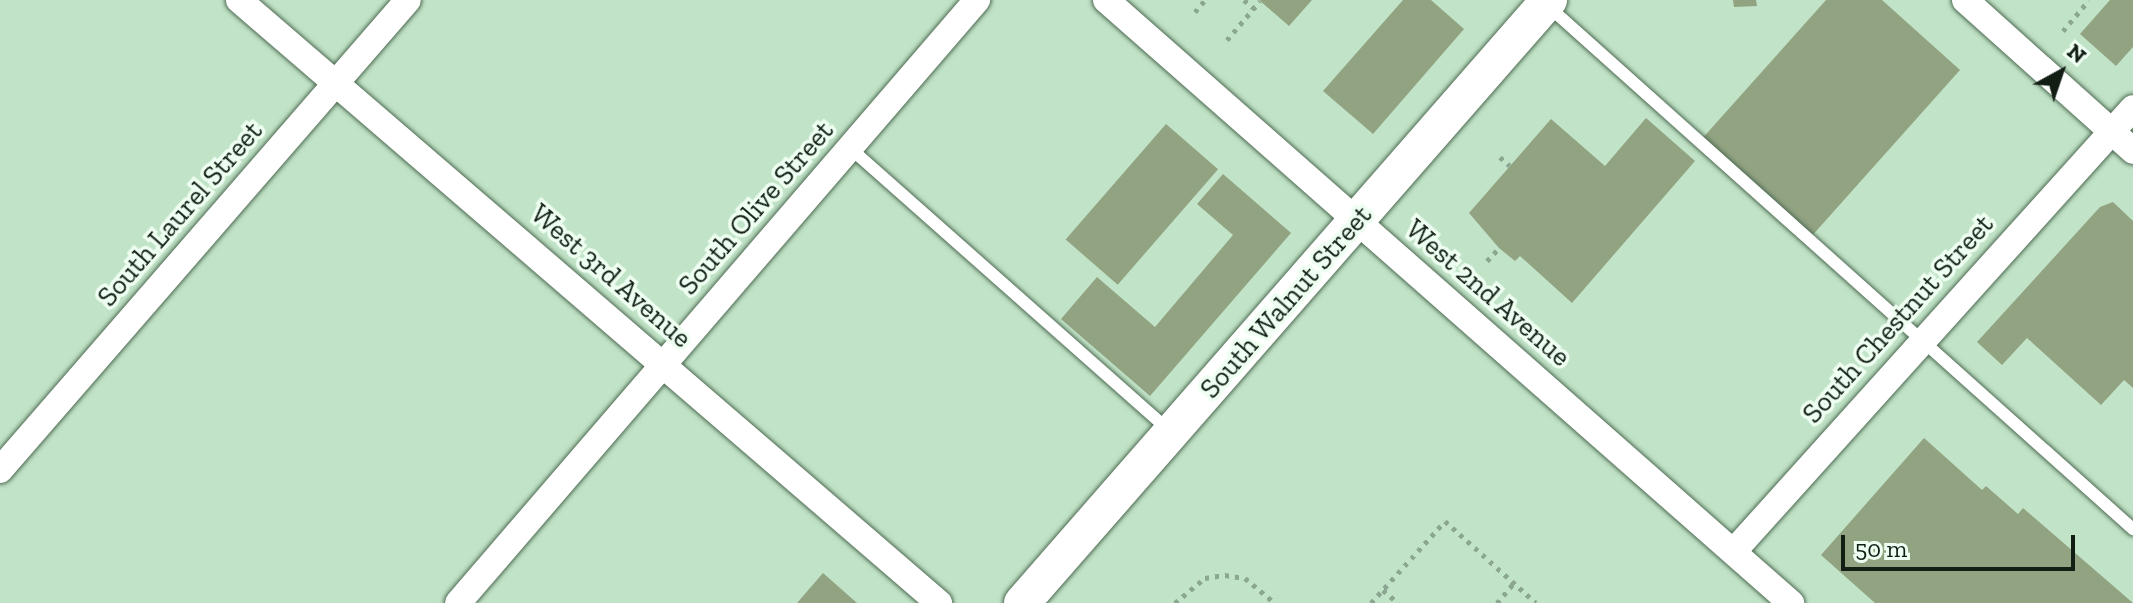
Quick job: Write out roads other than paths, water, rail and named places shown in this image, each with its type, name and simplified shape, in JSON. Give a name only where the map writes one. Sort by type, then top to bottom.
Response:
[{"type":"street","name":"West 3rd Avenue","points":[[239,0],[939,603]]},
{"type":"street","name":"South Laurel Street","points":[[0,470],[408,0]]},
{"type":"street","name":"South Olive Street","points":[[458,603],[977,0]]},
{"type":"street","name":"West 2nd Avenue","points":[[1106,0],[1791,603]]},
{"type":"street","name":"South Walnut Street","points":[[1022,603],[1357,222],[1545,1]]},
{"type":"street","points":[[1968,1],[2133,151]]},
{"type":"street","name":"South Chestnut Street","points":[[1734,551],[2133,108]]},
{"type":"lane","points":[[1545,1],[1920,341],[2133,529]]},
{"type":"lane","points":[[850,148],[1172,432]]}]
